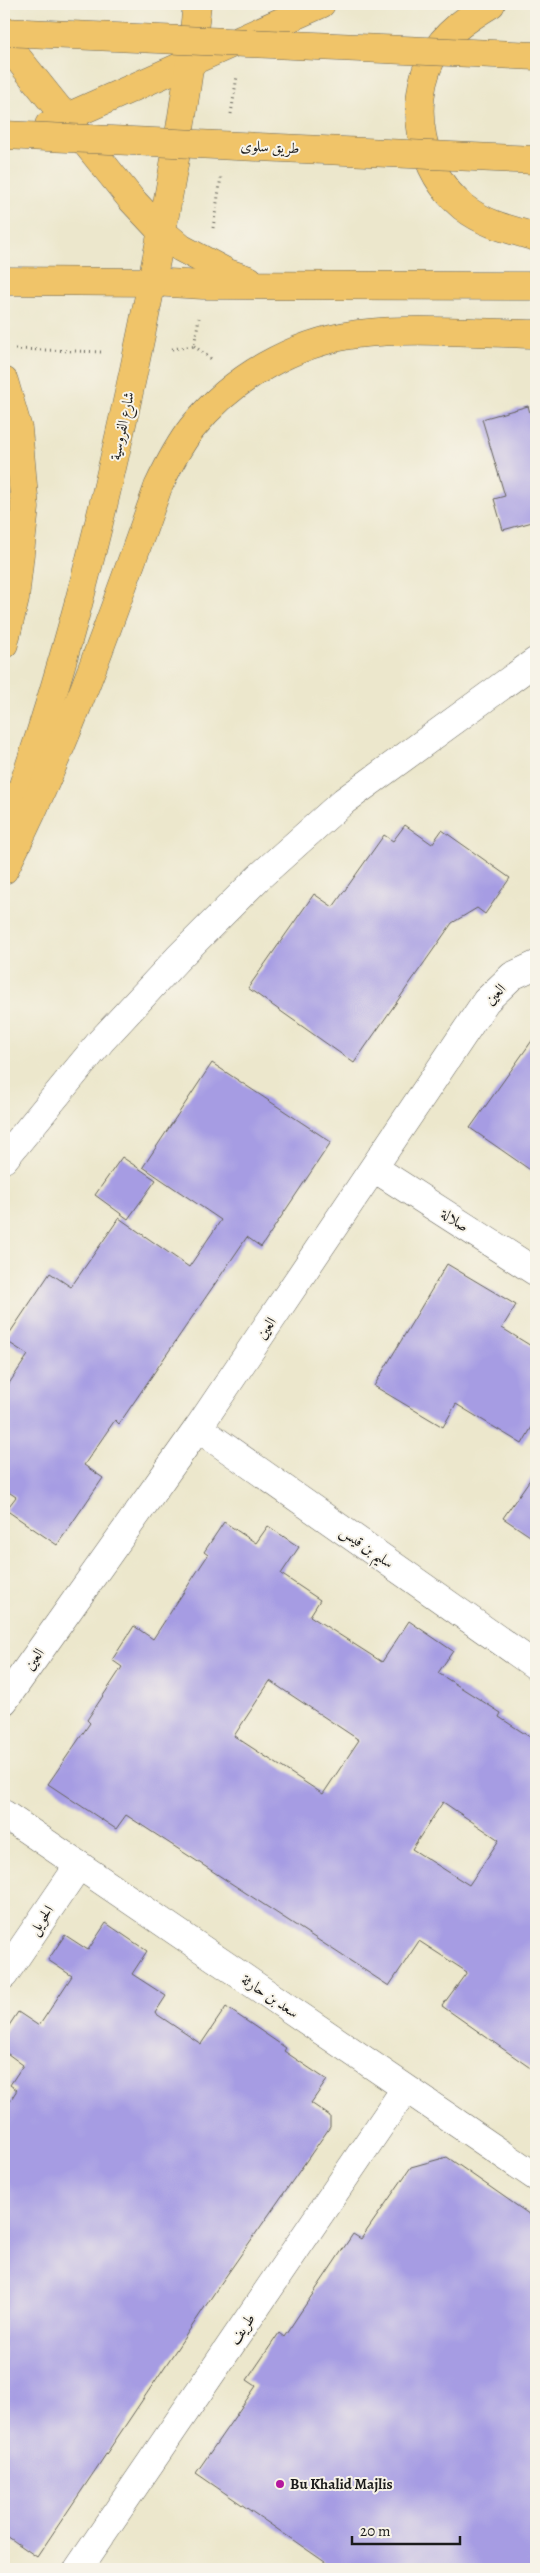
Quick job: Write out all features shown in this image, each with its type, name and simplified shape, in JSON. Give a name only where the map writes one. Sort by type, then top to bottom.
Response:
[{"type":"main road","name":"شارع الفروسية","points":[[4,838],[66,651],[91,557],[152,282],[191,61],[197,4]]},
{"type":"main road","points":[[4,146],[321,4]]},
{"type":"main road","points":[[491,4],[458,24],[433,57],[419,96],[421,137],[436,176],[463,207],[499,227],[536,237]]},
{"type":"main road","points":[[4,32],[536,56]]},
{"type":"main road","points":[[4,41],[131,199],[161,231],[181,248],[207,262],[228,272],[265,285]]},
{"type":"main road","name":"طريق سلوى","points":[[4,135],[536,160]]},
{"type":"main road","points":[[4,281],[152,282],[203,286],[536,286]]},
{"type":"main road","points":[[4,870],[33,814],[58,756],[158,487],[173,456],[192,428],[215,403],[241,381],[268,364],[296,350],[326,340],[357,334],[389,332],[536,334]]},
{"type":"main road","points":[[4,381],[18,429],[25,508],[15,599],[4,644]]},
{"type":"street","points":[[4,1159],[101,1041],[178,958],[259,877],[344,801],[536,661]]},
{"type":"street","name":"العين","points":[[4,1701],[198,1428],[486,1001],[512,976],[536,965]]},
{"type":"street","name":"صلالة","points":[[374,1168],[536,1272]]},
{"type":"street","name":"سليم بن قيس","points":[[198,1428],[536,1666]]},
{"type":"street","name":"سعد بن حارثة","points":[[4,1814],[536,2177]]},
{"type":"street","name":"الحويل","points":[[4,1975],[79,1865]]},
{"type":"street","name":"طريف","points":[[78,2569],[406,2089]]},
{"type":"building","points":[[528,406],[536,433],[536,521],[503,530],[494,499],[505,496],[482,419]]},
{"type":"building","points":[[405,825],[432,844],[442,830],[510,878],[485,914],[477,908],[452,923],[354,1063],[248,988],[314,894],[333,907],[384,835],[393,841]]},
{"type":"building","points":[[536,1035],[536,1174],[470,1128]]},
{"type":"building","points":[[212,1063],[331,1142],[261,1247],[247,1237],[119,1424],[115,1420],[84,1465],[103,1478],[57,1545],[6,1510],[16,1497],[4,1489],[4,1391],[28,1355],[5,1340],[50,1273],[71,1287],[119,1218],[189,1267],[221,1220],[143,1167]]},
{"type":"building","points":[[122,1157],[156,1180],[128,1219],[95,1195]]},
{"type":"building","points":[[447,1264],[516,1305],[502,1328],[536,1349],[536,1420],[522,1444],[456,1404],[443,1427],[374,1386]]},
{"type":"building","points":[[536,1471],[536,1540],[503,1518]]},
{"type":"building","points":[[224,1522],[256,1543],[268,1526],[299,1547],[281,1574],[320,1600],[310,1616],[382,1662],[409,1621],[453,1651],[438,1673],[501,1713],[499,1717],[536,1741],[536,2072],[442,2006],[467,1972],[419,1941],[389,1986],[126,1815],[116,1829],[48,1784],[90,1723],[87,1720],[122,1667],[112,1660],[134,1626],[153,1639],[208,1555],[204,1552]],"holes":[[[270,1681],[359,1740],[323,1794],[234,1736]],[[443,1802],[499,1840],[469,1885],[412,1849]]]},
{"type":"building","points":[[106,1923],[147,1951],[132,1974],[166,1996],[155,2013],[201,2044],[226,2007],[286,2048],[284,2051],[327,2080],[311,2103],[330,2116],[330,2127],[217,2289],[37,2557],[4,2534],[4,2110],[17,2090],[10,2085],[23,2065],[4,2051],[4,2033],[18,2012],[39,2026],[72,1976],[48,1960],[65,1935],[88,1950]]},
{"type":"building","points":[[447,2157],[536,2219],[536,2569],[335,2569],[196,2473],[256,2386],[247,2380],[279,2333],[284,2337],[353,2234],[361,2239],[411,2167]]},
{"type":"place","name":"Bu Khalid Majlis","points":[[280,2484]]}]
